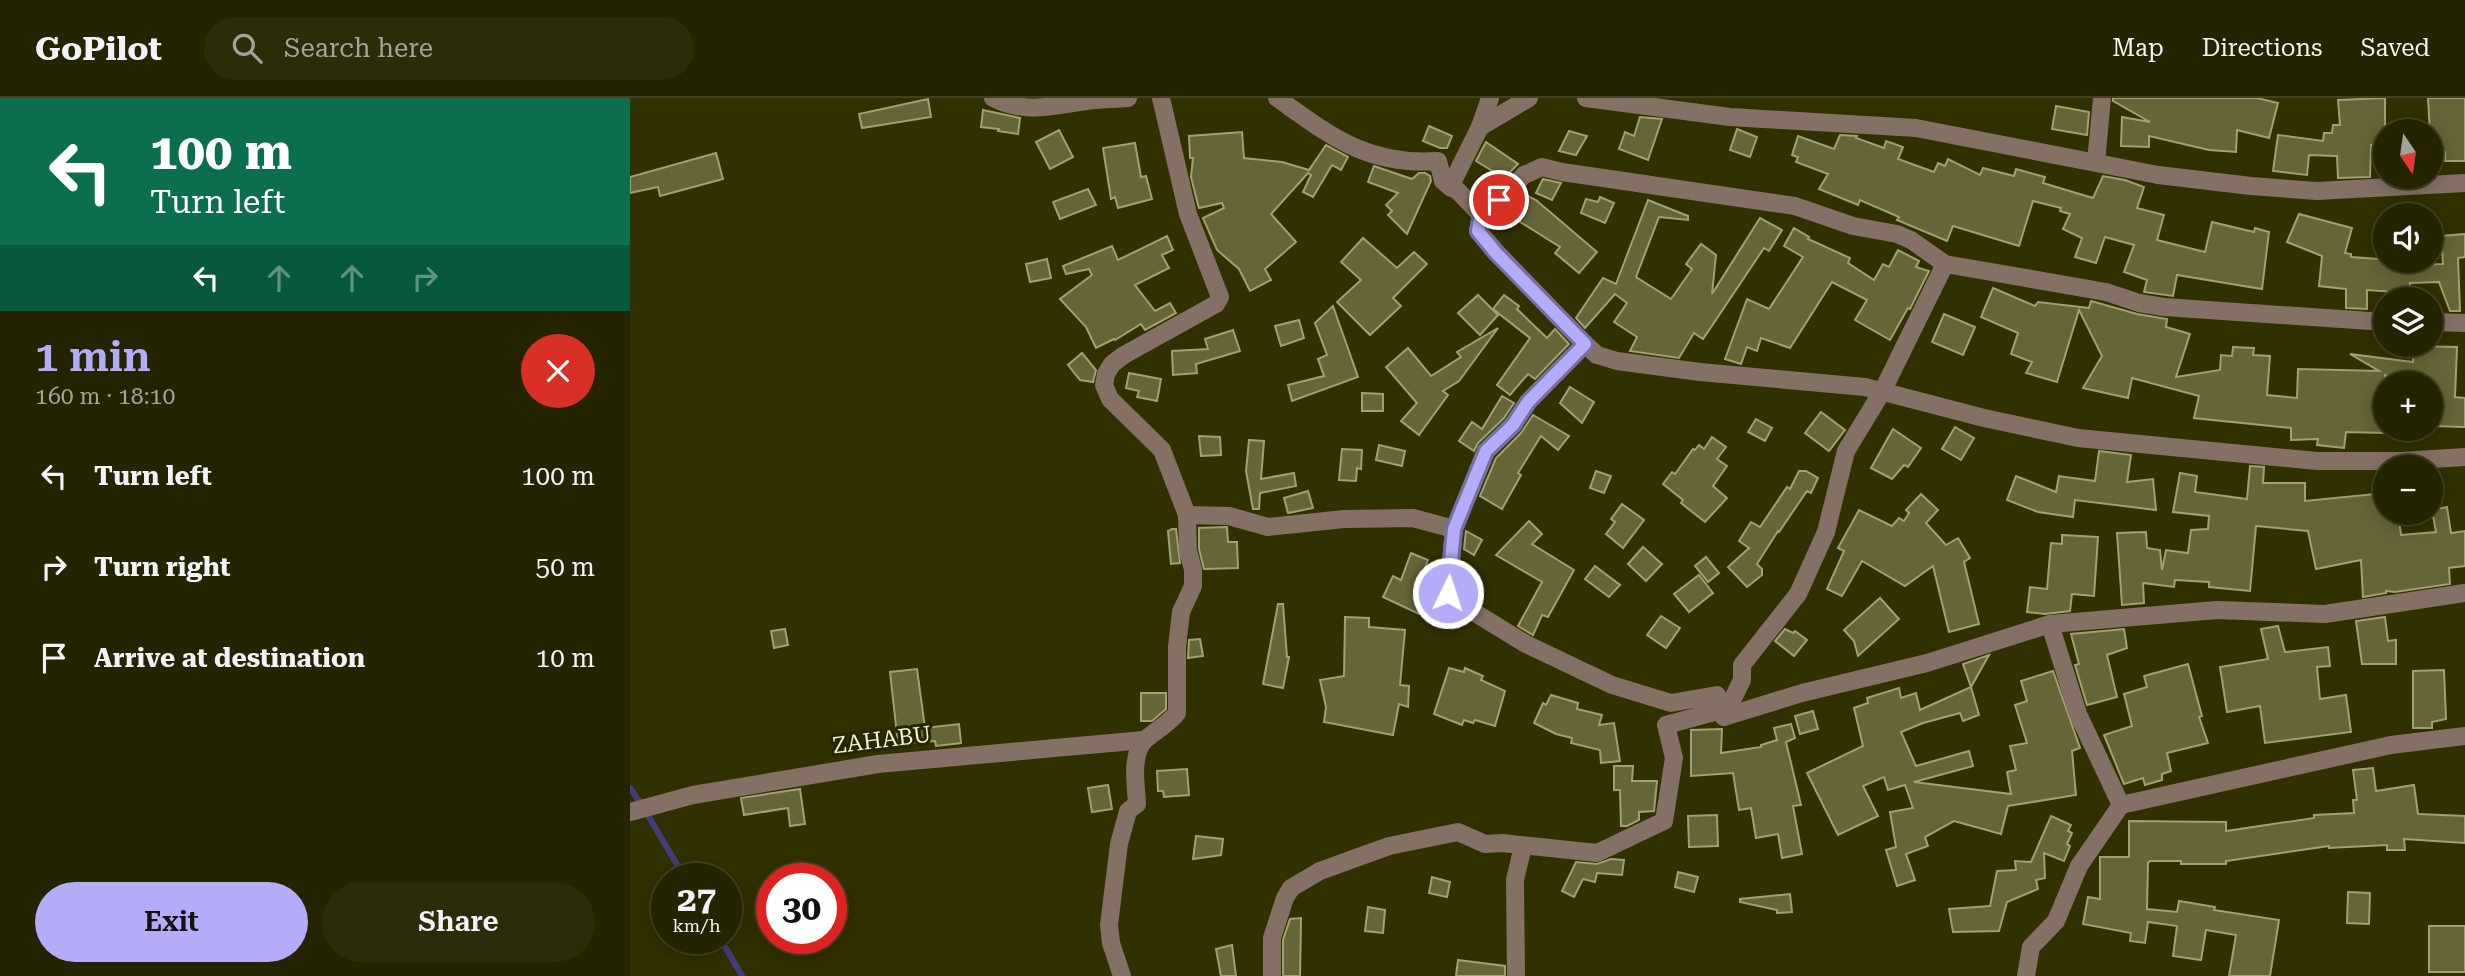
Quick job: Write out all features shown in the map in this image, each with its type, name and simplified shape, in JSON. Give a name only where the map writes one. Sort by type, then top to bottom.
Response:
[{"type":"street","points":[[993,98],[1005,104],[1037,109],[1098,99],[1128,98]]},
{"type":"street","points":[[1122,976],[1111,943],[1110,925],[1119,844],[1128,811],[1137,804],[1137,752],[1144,740],[1177,713],[1177,647],[1181,612],[1193,586],[1193,569],[1188,551],[1187,515],[1162,450],[1110,399],[1104,385],[1105,374],[1112,364],[1124,355],[1216,304],[1220,297],[1188,214],[1161,98]]},
{"type":"street","points":[[1277,98],[1336,140],[1358,150],[1412,163],[1438,161],[1443,181],[1458,191],[1481,215]]},
{"type":"street","points":[[1450,187],[1480,127],[1490,98]]},
{"type":"street","points":[[1480,127],[1529,98]]},
{"type":"street","points":[[1586,98],[1730,117],[1916,128],[2158,175],[2317,191],[2465,183]]},
{"type":"street","points":[[2096,162],[2102,98]]},
{"type":"street","points":[[1481,215],[1524,175],[1542,167],[1795,206],[1853,226],[1897,234],[1911,240],[1945,264],[2106,292],[2139,303],[2164,307],[2373,320]]},
{"type":"street","points":[[1481,215],[1478,231],[1585,344],[1597,355],[1640,366],[1883,390],[1984,418],[2078,438],[2317,461],[2401,461],[2465,457]]},
{"type":"street","points":[[1945,264],[1883,390],[1846,451],[1826,532],[1798,594],[1742,665],[1742,680],[1724,717],[1802,693],[1927,663],[2050,624],[2217,610],[2325,614],[2465,593]]},
{"type":"street","points":[[2443,322],[2465,323]]},
{"type":"street","points":[[1272,976],[1272,938],[1285,898],[1291,888],[1320,871],[1389,846],[1458,832],[1485,844],[1597,853],[1664,821],[1674,758],[1666,725],[1718,711],[1717,695],[1671,703],[1612,685],[1526,644],[1451,598],[1448,593],[1454,529],[1486,451],[1513,425],[1528,402],[1585,344]]},
{"type":"street","points":[[1187,515],[1229,516],[1268,527],[1345,519],[1413,518],[1454,529]]},
{"type":"street","points":[[2050,624],[2078,714],[2121,805]]},
{"type":"street","points":[[2026,976],[2031,947],[2056,921],[2079,866],[2121,805],[2391,745],[2465,736]]},
{"type":"street","name":"ZAHABU","points":[[630,811],[693,794],[878,764],[1144,740]]},
{"type":"street","points":[[1516,976],[1516,880],[1523,846]]},
{"type":"building","points":[[2113,98],[2257,98],[2278,103],[2269,138],[2237,130],[2236,152],[2209,150],[2149,136],[2149,147],[2121,146],[2122,117],[2150,122],[2113,101]]},
{"type":"building","points":[[2385,98],[2385,119],[2373,119],[2370,177],[2338,178],[2337,156],[2309,155],[2307,175],[2273,171],[2278,135],[2323,141],[2324,133],[2332,133],[2333,125],[2340,125],[2338,100]]},
{"type":"building","points":[[2428,98],[2465,98],[2465,161],[2445,161],[2443,119],[2429,119]]},
{"type":"building","points":[[928,99],[931,117],[862,128],[859,114]]},
{"type":"building","points":[[2056,106],[2089,112],[2087,135],[2052,129]]},
{"type":"building","points":[[983,110],[1020,118],[1018,134],[981,127]]},
{"type":"building","points":[[1640,117],[1662,119],[1648,160],[1619,149],[1625,132],[1634,136]]},
{"type":"building","points":[[1429,126],[1452,136],[1447,148],[1423,141]]},
{"type":"building","points":[[1737,129],[1757,137],[1750,157],[1730,150]]},
{"type":"building","points":[[1059,130],[1073,157],[1050,169],[1036,142]]},
{"type":"building","points":[[1569,131],[1587,136],[1576,155],[1559,151]]},
{"type":"building","points":[[1242,132],[1244,158],[1282,162],[1309,170],[1326,145],[1348,157],[1341,170],[1332,165],[1313,197],[1303,192],[1311,175],[1308,173],[1271,214],[1296,242],[1265,269],[1271,280],[1250,291],[1239,269],[1217,250],[1203,218],[1224,208],[1222,203],[1199,208],[1191,177],[1193,158],[1190,158],[1189,136]]},
{"type":"building","points":[[1840,135],[1857,136],[1856,138],[1884,148],[1886,141],[1903,147],[1898,159],[1934,172],[1938,163],[1945,166],[1948,159],[1980,175],[1983,168],[2014,176],[2016,169],[2045,177],[2043,183],[2093,198],[2103,176],[2125,180],[2144,187],[2137,208],[2164,215],[2157,240],[2205,252],[2212,222],[2254,232],[2255,228],[2269,232],[2262,289],[2177,275],[2173,296],[2144,292],[2147,280],[2124,272],[2134,245],[2105,237],[2096,263],[2075,257],[2082,238],[2063,229],[2070,214],[2060,211],[2061,208],[2033,201],[2019,246],[1953,226],[1947,241],[1897,220],[1899,217],[1860,200],[1858,205],[1819,189],[1828,174],[1796,162],[1798,157],[1792,155],[1798,136],[1834,149]]},
{"type":"building","points":[[1486,142],[1518,164],[1490,193],[1483,188],[1494,172],[1476,161]]},
{"type":"building","points":[[1135,143],[1141,177],[1146,176],[1152,199],[1118,208],[1115,197],[1111,199],[1103,148]]},
{"type":"building","points":[[716,153],[723,179],[660,196],[658,187],[630,193],[630,177]]},
{"type":"building","points":[[1374,166],[1412,179],[1419,173],[1430,176],[1431,181],[1407,234],[1388,215],[1392,211],[1386,205],[1398,193],[1368,182]]},
{"type":"building","points":[[1543,179],[1561,183],[1552,200],[1536,193]]},
{"type":"building","points":[[1088,189],[1096,205],[1060,219],[1053,202]]},
{"type":"building","points":[[1522,193],[1536,200],[1597,252],[1579,273],[1555,253],[1560,247],[1517,220],[1523,212],[1510,205]]},
{"type":"building","points":[[1600,197],[1614,203],[1605,223],[1581,213],[1586,199],[1598,202]]},
{"type":"building","points":[[1648,200],[1688,216],[1688,220],[1659,217],[1636,277],[1671,299],[1692,269],[1686,264],[1701,244],[1716,255],[1712,294],[1760,218],[1782,230],[1769,251],[1764,248],[1703,339],[1694,333],[1679,358],[1630,351],[1637,337],[1614,322],[1627,303],[1615,294],[1585,328],[1576,318],[1603,278],[1616,284]]},
{"type":"building","points":[[2299,214],[2352,228],[2345,253],[2351,254],[2351,257],[2373,259],[2373,273],[2443,273],[2443,236],[2465,234],[2465,257],[2458,258],[2460,311],[2450,311],[2439,282],[2410,283],[2410,287],[2373,287],[2373,290],[2367,290],[2367,309],[2346,308],[2346,289],[2319,286],[2322,256],[2287,242]]},
{"type":"building","points":[[1794,228],[1809,237],[1808,239],[1850,258],[1848,263],[1874,280],[1883,264],[1889,267],[1898,250],[1919,261],[1916,267],[1929,271],[1910,309],[1908,308],[1890,340],[1855,320],[1867,300],[1832,282],[1790,348],[1761,338],[1757,351],[1747,347],[1741,364],[1725,359],[1747,299],[1769,309],[1803,257],[1784,246]]},
{"type":"building","points":[[1167,236],[1173,250],[1162,255],[1169,268],[1135,285],[1155,311],[1170,303],[1176,313],[1145,330],[1141,324],[1096,348],[1086,327],[1060,299],[1092,275],[1089,269],[1066,274],[1063,266],[1112,246],[1118,260]]},
{"type":"building","points":[[1363,238],[1397,268],[1414,252],[1427,264],[1393,298],[1401,306],[1370,335],[1337,302],[1361,280],[1341,262]]},
{"type":"building","points":[[1047,259],[1051,278],[1030,282],[1026,264]]},
{"type":"building","points":[[1993,288],[2035,306],[2038,302],[2089,308],[2091,301],[2167,319],[2166,327],[2190,334],[2176,377],[2220,370],[2221,355],[2232,356],[2233,347],[2254,348],[2253,355],[2270,356],[2267,395],[2297,398],[2298,369],[2379,371],[2373,371],[2373,433],[2346,432],[2344,448],[2317,445],[2318,439],[2291,440],[2291,428],[2194,418],[2199,396],[2132,378],[2128,398],[2083,388],[2102,356],[2079,310],[2057,382],[2026,373],[2032,362],[2011,354],[2018,333],[1981,317]]},
{"type":"building","points":[[1478,295],[1498,315],[1480,335],[1458,313]]},
{"type":"building","points":[[1504,295],[1519,306],[1517,309],[1547,338],[1555,329],[1569,344],[1535,379],[1528,374],[1510,395],[1497,385],[1530,338],[1493,309]]},
{"type":"building","points":[[1333,306],[1358,377],[1292,401],[1288,385],[1324,376],[1318,359],[1327,355],[1315,323]]},
{"type":"building","points":[[1944,314],[1975,327],[1963,355],[1932,342]]},
{"type":"building","points":[[1299,320],[1304,338],[1281,346],[1275,326]]},
{"type":"building","points":[[1498,328],[1459,381],[1443,391],[1448,395],[1419,435],[1401,421],[1417,403],[1386,367],[1408,348],[1431,376],[1461,357],[1457,352]]},
{"type":"building","points":[[1233,330],[1240,351],[1196,364],[1197,373],[1173,375],[1172,351],[1208,349],[1205,339]]},
{"type":"building","points":[[2443,347],[2457,347],[2455,397],[2465,398],[2465,427],[2443,426],[2443,371],[2379,371],[2350,354],[2413,362],[2413,357],[2443,357]]},
{"type":"building","points":[[1082,353],[1096,370],[1093,382],[1080,380],[1068,365]]},
{"type":"building","points":[[1129,373],[1161,379],[1157,401],[1137,397],[1139,391],[1126,388]]},
{"type":"building","points":[[1570,387],[1594,402],[1582,423],[1560,403]]},
{"type":"building","points":[[1362,393],[1383,394],[1383,411],[1362,411]]},
{"type":"building","points":[[1502,396],[1514,403],[1474,451],[1459,441],[1472,422],[1482,429]]},
{"type":"building","points":[[1821,412],[1845,430],[1829,451],[1805,433]]},
{"type":"building","points":[[1533,415],[1569,436],[1558,450],[1541,436],[1518,473],[1521,475],[1502,509],[1480,496],[1496,458],[1521,433]]},
{"type":"building","points":[[1756,419],[1772,428],[1765,441],[1748,432]]},
{"type":"building","points":[[1955,427],[1974,438],[1961,460],[1942,449]]},
{"type":"building","points":[[1893,429],[1921,448],[1908,467],[1904,465],[1892,479],[1871,468]]},
{"type":"building","points":[[1199,436],[1220,437],[1221,455],[1201,456]]},
{"type":"building","points":[[1712,437],[1726,447],[1717,459],[1727,466],[1713,486],[1727,498],[1705,522],[1663,484],[1672,472],[1675,474],[1693,449],[1699,445],[1704,449]]},
{"type":"building","points":[[1249,440],[1264,441],[1261,479],[1294,473],[1296,486],[1260,493],[1259,509],[1253,509],[1246,471]]},
{"type":"building","points":[[1379,445],[1405,451],[1402,466],[1376,460]]},
{"type":"building","points":[[1342,449],[1362,450],[1361,469],[1357,468],[1356,481],[1339,480]]},
{"type":"building","points":[[2099,451],[2131,455],[2127,482],[2153,479],[2156,510],[2075,500],[2073,517],[2038,512],[2007,500],[2016,476],[2056,492],[2059,476],[2095,481]]},
{"type":"building","points":[[2250,466],[2264,467],[2263,483],[2305,483],[2305,501],[2373,494],[2373,525],[2400,525],[2401,535],[2436,532],[2435,525],[2443,525],[2443,508],[2447,507],[2451,533],[2465,531],[2465,566],[2449,568],[2450,584],[2386,591],[2363,597],[2361,560],[2316,569],[2308,531],[2256,526],[2250,591],[2209,587],[2209,582],[2175,580],[2174,587],[2143,583],[2144,603],[2122,605],[2117,533],[2146,532],[2147,548],[2160,550],[2162,570],[2166,550],[2188,553],[2191,530],[2208,529],[2209,516],[2173,512],[2180,473],[2197,476],[2195,492],[2247,499]]},
{"type":"building","points":[[1596,471],[1611,476],[1604,493],[1590,488]]},
{"type":"building","points":[[1799,471],[1806,471],[1818,478],[1811,493],[1807,491],[1757,564],[1762,569],[1762,575],[1747,587],[1728,567],[1749,548],[1739,541],[1751,522],[1760,527],[1787,487],[1790,489]]},
{"type":"building","points":[[1308,491],[1313,508],[1288,513],[1284,498]]},
{"type":"building","points":[[1921,494],[1938,510],[1926,523],[1946,545],[1958,538],[1970,558],[1964,562],[1979,624],[1949,632],[1933,566],[1905,586],[1862,561],[1842,596],[1827,589],[1844,551],[1838,548],[1859,510],[1892,526],[1899,518],[1904,521],[1909,513],[1906,510]]},
{"type":"building","points":[[1622,504],[1644,520],[1623,548],[1606,534],[1615,522],[1611,519]]},
{"type":"building","points":[[1529,521],[1542,534],[1532,544],[1574,570],[1548,617],[1542,615],[1533,635],[1518,626],[1542,582],[1496,555]]},
{"type":"building","points":[[1227,527],[1228,542],[1237,542],[1238,568],[1204,569],[1199,549],[1199,528]]},
{"type":"building","points":[[1176,529],[1180,563],[1171,564],[1168,531]]},
{"type":"building","points":[[1466,531],[1482,540],[1474,555],[1464,549]]},
{"type":"building","points":[[2062,535],[2098,537],[2094,596],[2072,594],[2070,611],[2045,614],[2027,612],[2030,587],[2047,589],[2051,543],[2062,544]]},
{"type":"building","points":[[1643,547],[1662,564],[1646,581],[1628,564]]},
{"type":"building","points":[[1411,553],[1428,560],[1420,582],[1434,590],[1419,614],[1383,597],[1393,576],[1401,580]]},
{"type":"building","points":[[1706,557],[1719,573],[1708,582],[1695,566]]},
{"type":"building","points":[[1595,566],[1620,585],[1609,597],[1585,579]]},
{"type":"building","points":[[1699,575],[1713,593],[1689,612],[1674,594]]},
{"type":"building","points":[[1880,598],[1899,619],[1858,656],[1854,641],[1844,630]]},
{"type":"building","points":[[1278,604],[1283,604],[1289,657],[1283,688],[1263,684]]},
{"type":"building","points":[[1661,616],[1680,628],[1666,648],[1647,635]]},
{"type":"building","points":[[1345,617],[1369,618],[1369,627],[1405,630],[1400,685],[1409,686],[1408,707],[1399,704],[1393,735],[1324,722],[1326,707],[1320,680],[1344,676]]},
{"type":"building","points":[[2385,617],[2388,641],[2396,640],[2396,664],[2362,664],[2356,621]]},
{"type":"building","points":[[2278,626],[2285,652],[2328,647],[2330,666],[2317,667],[2320,699],[2346,695],[2351,732],[2265,743],[2260,706],[2227,712],[2220,667],[2268,659],[2261,629]]},
{"type":"building","points":[[785,629],[788,645],[774,648],[771,631]]},
{"type":"building","points":[[1785,629],[1793,633],[1795,631],[1807,640],[1794,656],[1775,641]]},
{"type":"building","points":[[2124,629],[2127,648],[2107,655],[2117,697],[2087,705],[2075,665],[2079,664],[2071,634]]},
{"type":"building","points":[[1200,639],[1203,656],[1188,658],[1189,640]]},
{"type":"building","points":[[1989,655],[1971,687],[1963,664]]},
{"type":"building","points":[[2188,664],[2202,716],[2199,717],[2208,743],[2167,753],[2171,771],[2162,774],[2162,780],[2145,785],[2143,778],[2124,784],[2104,735],[2132,726],[2124,694],[2147,687],[2144,676]]},
{"type":"building","points":[[1449,668],[1464,672],[1465,668],[1483,676],[1481,680],[1505,691],[1495,726],[1475,720],[1473,723],[1464,720],[1462,725],[1434,714]]},
{"type":"building","points":[[917,669],[925,728],[959,724],[961,743],[936,746],[935,741],[898,744],[890,672]]},
{"type":"building","points":[[2444,670],[2446,719],[2432,722],[2432,728],[2413,728],[2413,671]]},
{"type":"building","points":[[2053,671],[2080,748],[2072,751],[2076,795],[2008,806],[2001,834],[1954,821],[1925,837],[1928,846],[1906,854],[1915,880],[1897,886],[1886,850],[1896,847],[1890,812],[1913,808],[1905,785],[1888,790],[1884,777],[1863,786],[1878,816],[1838,835],[1807,773],[1863,746],[1854,708],[1868,703],[1867,698],[1899,688],[1901,698],[1916,693],[1920,710],[1971,687],[1979,715],[1963,721],[1960,713],[1901,732],[1916,766],[1969,751],[1973,766],[1914,782],[2011,794],[2007,772],[2016,770],[2010,746],[2027,743],[2015,705],[2027,701],[2021,681]]},
{"type":"building","points":[[1141,693],[1166,693],[1166,709],[1152,721],[1141,721]]},
{"type":"building","points":[[1551,695],[1578,703],[1577,709],[1602,715],[1599,725],[1614,723],[1620,761],[1601,763],[1600,750],[1571,743],[1572,738],[1556,734],[1534,723],[1543,703],[1546,705]]},
{"type":"building","points":[[1813,711],[1818,729],[1800,734],[1795,716]]},
{"type":"building","points":[[1791,724],[1795,738],[1786,742],[1801,805],[1793,806],[1802,854],[1782,858],[1778,834],[1756,838],[1751,808],[1739,810],[1733,773],[1691,776],[1691,730],[1722,729],[1721,753],[1761,747],[1777,740],[1774,728]]},
{"type":"building","points":[[1614,766],[1633,766],[1632,781],[1657,781],[1654,811],[1639,812],[1639,820],[1627,826],[1621,826],[1620,790],[1614,790]]},
{"type":"building","points":[[2373,768],[2376,791],[2414,785],[2418,814],[2465,816],[2465,843],[2404,839],[2405,850],[2387,850],[2387,845],[2329,846],[2226,861],[2226,864],[2181,864],[2181,861],[2148,863],[2147,909],[2177,912],[2179,901],[2215,907],[2214,910],[2279,920],[2270,976],[2229,976],[2236,935],[2206,930],[2201,960],[2173,956],[2177,926],[2148,922],[2145,943],[2130,941],[2131,933],[2083,924],[2088,897],[2100,899],[2100,857],[2129,857],[2129,821],[2226,822],[2226,831],[2314,818],[2314,815],[2354,813],[2353,800],[2357,800],[2353,770]]},
{"type":"building","points":[[1187,769],[1189,795],[1164,797],[1163,791],[1158,791],[1157,771]]},
{"type":"building","points":[[1108,785],[1112,809],[1092,812],[1088,788]]},
{"type":"building","points":[[800,789],[805,824],[790,826],[788,808],[744,815],[741,798]]},
{"type":"building","points":[[1717,815],[1718,846],[1689,847],[1688,816]]},
{"type":"building","points":[[2051,816],[2071,825],[2068,831],[2072,833],[2067,844],[2070,846],[2064,861],[2044,853],[2045,878],[2036,880],[2038,889],[2007,902],[1999,931],[1953,932],[1949,909],[1990,906],[1997,871],[2016,870],[2015,861],[2031,862]]},
{"type":"building","points":[[1196,836],[1223,839],[1221,855],[1193,859]]},
{"type":"building","points":[[1611,859],[1624,860],[1622,875],[1597,873],[1595,882],[1583,879],[1574,897],[1562,891],[1576,862],[1597,864]]},
{"type":"building","points":[[1678,872],[1698,877],[1694,892],[1675,887]]},
{"type":"building","points":[[1432,877],[1450,882],[1447,897],[1429,893]]},
{"type":"building","points":[[2348,892],[2370,893],[2369,924],[2347,923]]},
{"type":"building","points":[[1790,894],[1792,912],[1777,913],[1777,910],[1740,902],[1740,899]]},
{"type":"building","points":[[1368,907],[1385,910],[1383,933],[1365,931]]},
{"type":"building","points":[[1301,918],[1300,976],[1283,976],[1283,940],[1290,919]]},
{"type":"building","points":[[2429,926],[2465,926],[2465,972],[2429,972]]},
{"type":"building","points":[[1232,945],[1236,976],[1221,976],[1216,949]]},
{"type":"building","points":[[1458,960],[1505,966],[1505,976],[1456,976]]},
{"type":"waterway","points":[[630,788],[676,863]]},
{"type":"waterway","points":[[729,954],[742,976]]},
{"type":"route","points":[[1448,593],[1454,529],[1486,451],[1513,425],[1528,402],[1585,344],[1478,231],[1481,215],[1499,200]]}]
